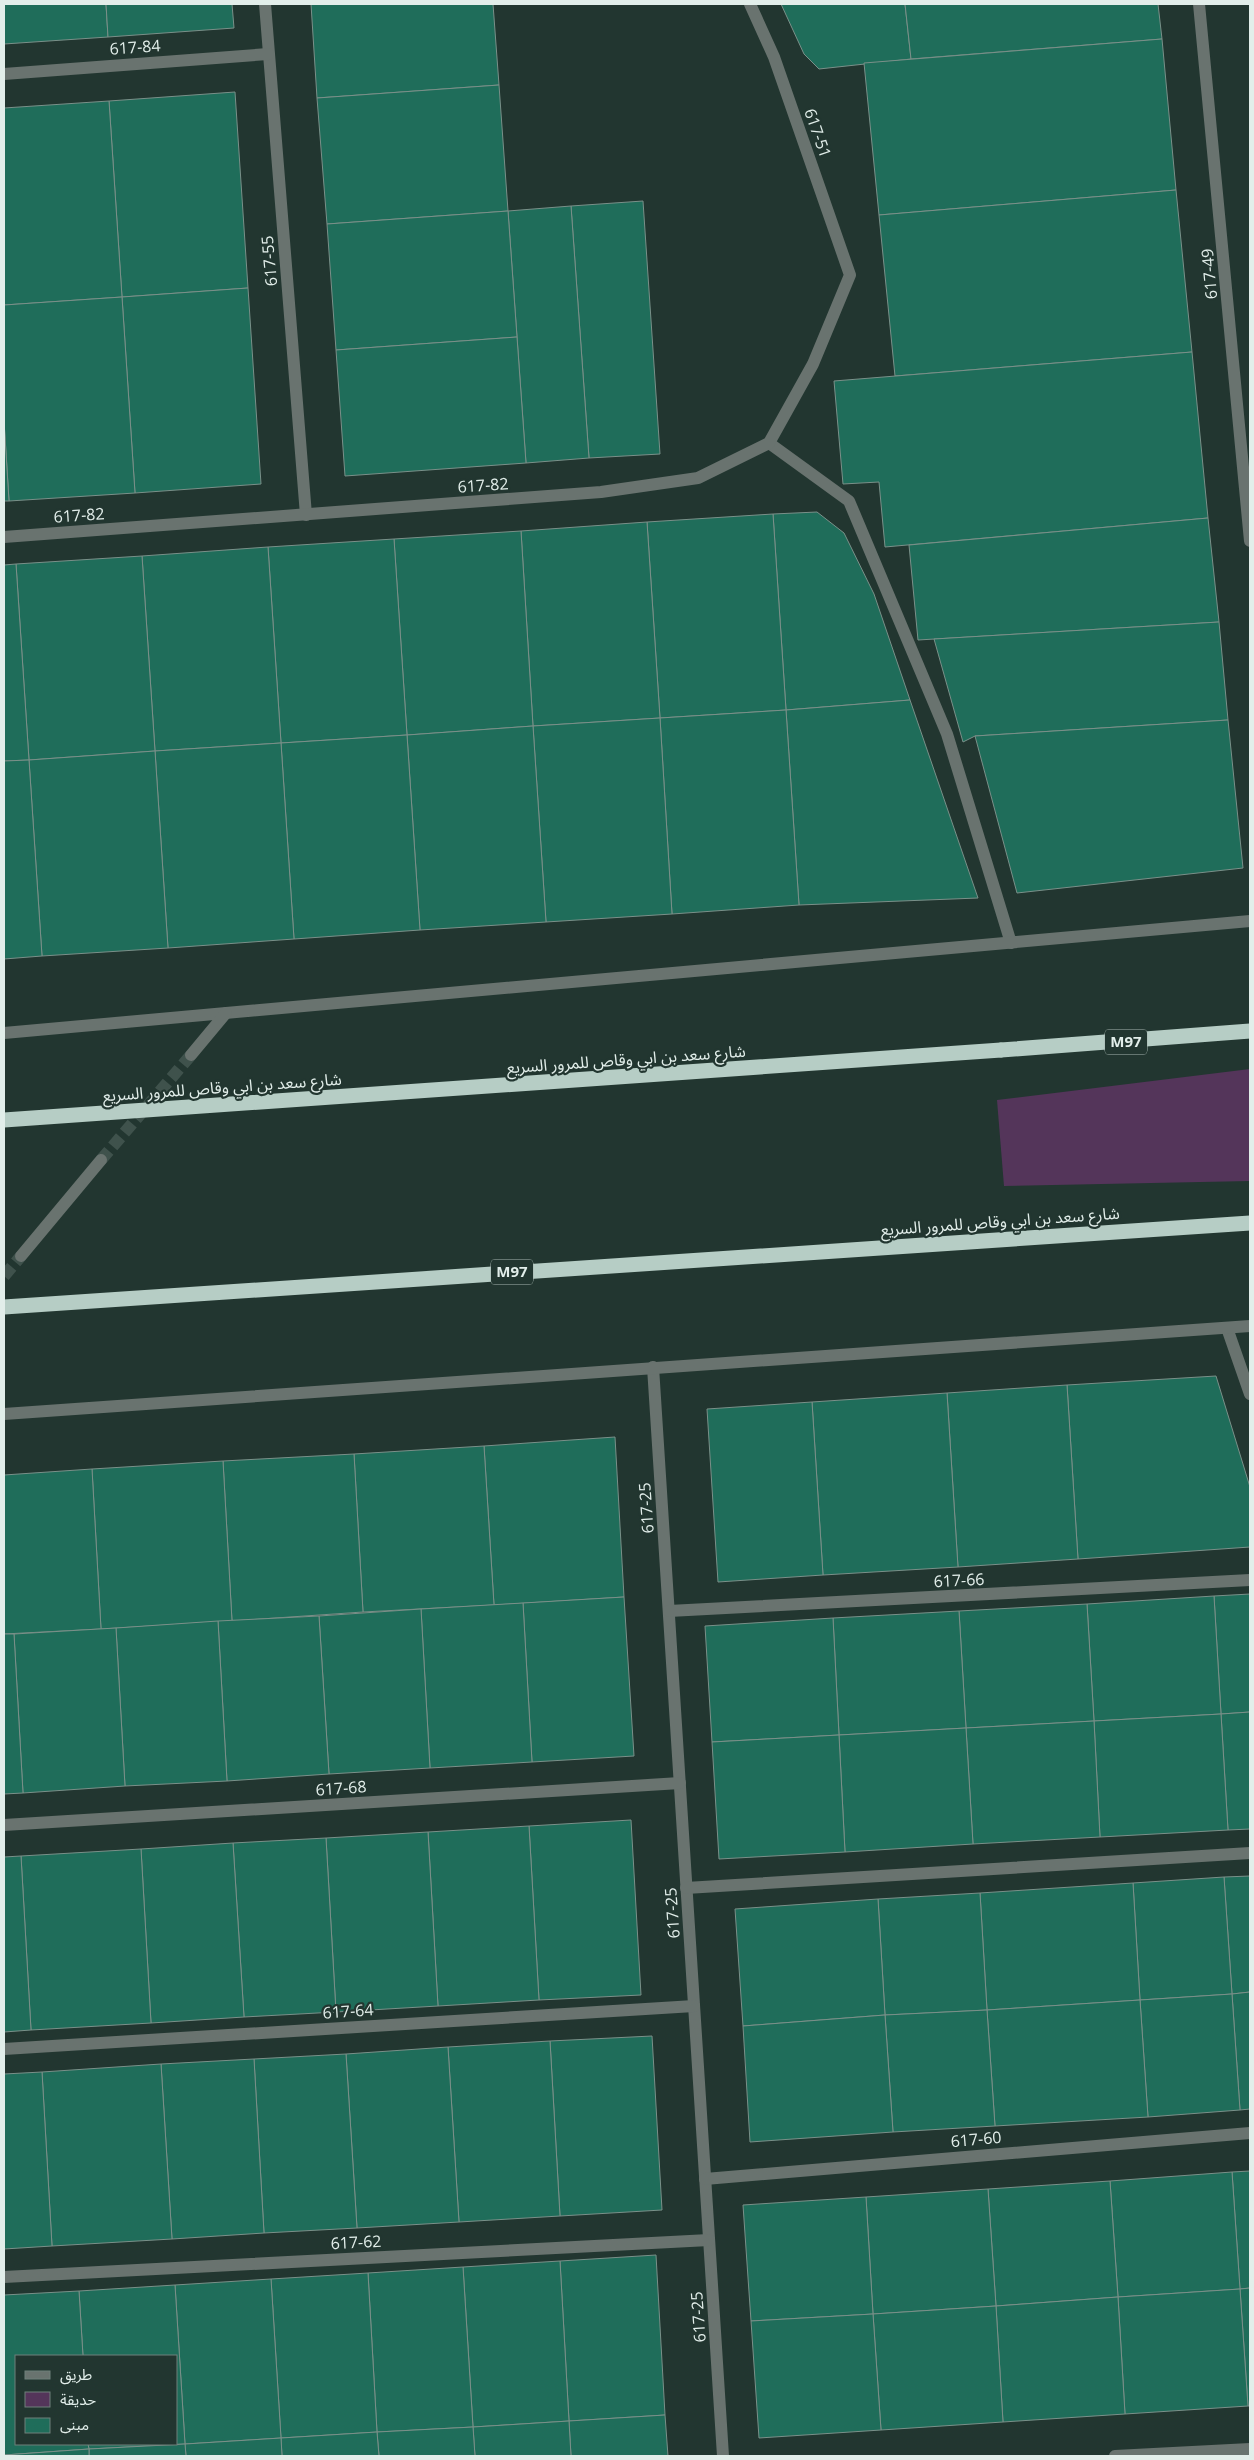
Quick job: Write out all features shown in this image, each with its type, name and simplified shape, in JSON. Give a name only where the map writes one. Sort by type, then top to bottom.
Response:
[{"type":"highway","name":"شارع سعد بن ابي وقاص للمرور السريع","points":[[4,1120],[1250,1031]]},
{"type":"highway","name":"شارع سعد بن ابي وقاص للمرور السريع","points":[[4,1307],[1020,1237],[1250,1223]]},
{"type":"street","name":"617-55","points":[[265,4],[306,515]]},
{"type":"street","name":"617-51","points":[[750,4],[774,57],[850,275],[812,364],[769,443]]},
{"type":"street","name":"617-49","points":[[1199,4],[1250,541]]},
{"type":"street","name":"617-84","points":[[4,74],[268,54]]},
{"type":"street","name":"617-82","points":[[4,537],[601,492],[698,478],[769,443]]},
{"type":"street","points":[[769,443],[849,500],[947,734],[1011,943]]},
{"type":"street","points":[[4,1033],[1250,921]]},
{"type":"street","points":[[191,1055],[226,1013]]},
{"type":"street","points":[[21,1256],[101,1160]]},
{"type":"street","points":[[4,1414],[1250,1326]]},
{"type":"street","points":[[1227,1328],[1250,1394]]},
{"type":"street","name":"617-25","points":[[653,1367],[723,2456]]},
{"type":"street","name":"617-66","points":[[669,1611],[1250,1580]]},
{"type":"street","name":"617-68","points":[[4,1825],[680,1783]]},
{"type":"street","points":[[686,1888],[1250,1854]]},
{"type":"street","name":"617-64","points":[[4,2049],[694,2006]]},
{"type":"street","name":"617-60","points":[[705,2178],[1250,2132]]},
{"type":"street","name":"617-62","points":[[4,2277],[709,2240]]},
{"type":"street","points":[[1115,2456],[1250,2449]]},
{"type":"green space","points":[[1250,1069],[1250,1181],[1004,1186],[997,1100]]},
{"type":"building","points":[[4,4],[106,4],[108,37],[4,44]]},
{"type":"building","points":[[106,4],[232,4],[234,28],[108,37]]},
{"type":"building","points":[[311,4],[493,4],[499,85],[317,98]]},
{"type":"building","points":[[781,4],[905,4],[911,59],[819,69],[804,54]]},
{"type":"building","points":[[905,4],[1158,4],[1162,39],[911,59]]},
{"type":"building","points":[[1162,39],[1176,190],[879,215],[864,63]]},
{"type":"building","points":[[499,85],[508,211],[327,224],[317,98]]},
{"type":"building","points":[[235,92],[248,288],[122,297],[109,101]]},
{"type":"building","points":[[109,101],[122,297],[4,305],[4,108]]},
{"type":"building","points":[[1176,190],[1192,352],[895,376],[879,215]]},
{"type":"building","points":[[643,201],[660,454],[589,458],[571,206]]},
{"type":"building","points":[[571,206],[589,458],[526,463],[508,211]]},
{"type":"building","points":[[508,211],[517,337],[336,350],[327,224]]},
{"type":"building","points":[[248,288],[261,484],[135,493],[122,297]]},
{"type":"building","points":[[122,297],[135,493],[9,501],[4,421],[4,305]]},
{"type":"building","points":[[517,337],[526,463],[345,476],[336,350]]},
{"type":"building","points":[[1192,352],[1208,518],[885,547],[879,482],[843,484],[834,381]]},
{"type":"building","points":[[4,421],[9,501],[4,501]]},
{"type":"building","points":[[817,512],[844,533],[874,594],[910,700],[786,710],[773,514]]},
{"type":"building","points":[[773,514],[786,710],[660,718],[647,522]]},
{"type":"building","points":[[1208,518],[1219,622],[918,640],[909,545]]},
{"type":"building","points":[[647,522],[660,718],[533,726],[521,531]]},
{"type":"building","points":[[521,531],[533,726],[407,735],[394,539]]},
{"type":"building","points":[[394,539],[407,735],[281,743],[268,547]]},
{"type":"building","points":[[268,547],[281,743],[155,751],[142,556]]},
{"type":"building","points":[[142,556],[155,751],[29,760],[16,564]]},
{"type":"building","points":[[16,564],[29,760],[4,761],[4,565]]},
{"type":"building","points":[[1219,622],[1228,720],[975,736],[963,742],[934,639]]},
{"type":"building","points":[[910,700],[978,898],[799,905],[786,710]]},
{"type":"building","points":[[786,710],[799,905],[672,914],[660,718]]},
{"type":"building","points":[[660,718],[672,914],[546,922],[533,726]]},
{"type":"building","points":[[1228,720],[1243,868],[1017,893],[975,736]]},
{"type":"building","points":[[533,726],[546,922],[420,930],[407,735]]},
{"type":"building","points":[[407,735],[420,930],[294,939],[281,743]]},
{"type":"building","points":[[281,743],[294,939],[168,948],[155,751]]},
{"type":"building","points":[[155,751],[168,948],[42,956],[29,760]]},
{"type":"building","points":[[29,760],[42,956],[4,959],[4,761]]},
{"type":"building","points":[[1216,1376],[1250,1487],[1250,1547],[1078,1559],[1067,1385]]},
{"type":"building","points":[[1067,1385],[1078,1559],[958,1567],[947,1393]]},
{"type":"building","points":[[947,1393],[958,1567],[823,1575],[812,1402]]},
{"type":"building","points":[[812,1402],[823,1575],[718,1582],[707,1409]]},
{"type":"building","points":[[615,1437],[624,1597],[494,1605],[484,1446]]},
{"type":"building","points":[[484,1446],[494,1605],[363,1612],[354,1454]]},
{"type":"building","points":[[354,1454],[363,1612],[232,1621],[223,1461]]},
{"type":"building","points":[[223,1461],[232,1621],[101,1629],[92,1469]]},
{"type":"building","points":[[92,1469],[101,1629],[4,1634],[4,1475]]},
{"type":"building","points":[[1250,1594],[1250,1712],[1221,1714],[1214,1596]]},
{"type":"building","points":[[1214,1596],[1221,1714],[1094,1721],[1087,1604]]},
{"type":"building","points":[[624,1597],[634,1756],[532,1762],[523,1603]]},
{"type":"building","points":[[523,1603],[532,1762],[430,1768],[421,1609]]},
{"type":"building","points":[[1087,1604],[1094,1721],[966,1728],[959,1611]]},
{"type":"building","points":[[421,1609],[430,1768],[329,1774],[319,1616]]},
{"type":"building","points":[[959,1611],[966,1728],[839,1735],[833,1618]]},
{"type":"building","points":[[319,1616],[329,1774],[227,1781],[218,1621]]},
{"type":"building","points":[[833,1618],[839,1735],[712,1742],[705,1626]]},
{"type":"building","points":[[218,1621],[227,1781],[125,1786],[116,1628]]},
{"type":"building","points":[[116,1628],[125,1786],[23,1793],[14,1634]]},
{"type":"building","points":[[4,1634],[14,1634],[23,1793],[4,1794]]},
{"type":"building","points":[[1250,1712],[1250,1829],[1228,1830],[1221,1714]]},
{"type":"building","points":[[1221,1714],[1228,1830],[1100,1837],[1094,1721]]},
{"type":"building","points":[[1094,1721],[1100,1837],[973,1844],[966,1728]]},
{"type":"building","points":[[966,1728],[973,1844],[845,1852],[839,1735]]},
{"type":"building","points":[[839,1735],[845,1852],[719,1859],[712,1742]]},
{"type":"building","points":[[631,1820],[641,1995],[539,2000],[529,1826]]},
{"type":"building","points":[[529,1826],[539,2000],[438,2006],[428,1832]]},
{"type":"building","points":[[428,1832],[438,2006],[336,2012],[326,1838]]},
{"type":"building","points":[[326,1838],[336,2012],[244,2017],[233,1843]]},
{"type":"building","points":[[233,1843],[244,2017],[151,2023],[141,1849]]},
{"type":"building","points":[[141,1849],[151,2023],[31,2030],[21,1856]]},
{"type":"building","points":[[21,1856],[31,2030],[4,2032],[4,1857]]},
{"type":"building","points":[[1250,1876],[1250,1992],[1232,1994],[1224,1877]]},
{"type":"building","points":[[1224,1877],[1232,1994],[1140,2000],[1133,1883]]},
{"type":"building","points":[[1133,1883],[1140,2000],[987,2010],[980,1893]]},
{"type":"building","points":[[980,1893],[987,2010],[885,2015],[878,1899]]},
{"type":"building","points":[[878,1899],[885,2015],[743,2026],[735,1909]]},
{"type":"building","points":[[1250,1992],[1250,2109],[1240,2110],[1232,1994]]},
{"type":"building","points":[[1232,1994],[1240,2110],[1148,2117],[1140,2000]]},
{"type":"building","points":[[1140,2000],[1148,2117],[995,2126],[987,2010]]},
{"type":"building","points":[[987,2010],[995,2126],[893,2132],[885,2015]]},
{"type":"building","points":[[885,2015],[893,2132],[750,2142],[743,2026]]},
{"type":"building","points":[[652,2036],[662,2210],[560,2216],[550,2041]]},
{"type":"building","points":[[550,2041],[560,2216],[459,2222],[448,2047]]},
{"type":"building","points":[[448,2047],[459,2222],[357,2228],[346,2054]]},
{"type":"building","points":[[346,2054],[357,2228],[264,2233],[254,2059]]},
{"type":"building","points":[[254,2059],[264,2233],[172,2239],[161,2064]]},
{"type":"building","points":[[161,2064],[172,2239],[52,2246],[42,2072]]},
{"type":"building","points":[[42,2072],[52,2246],[4,2249],[4,2074]]},
{"type":"building","points":[[1250,2171],[1250,2288],[1240,2289],[1232,2172]]},
{"type":"building","points":[[1232,2172],[1240,2289],[1118,2297],[1110,2181]]},
{"type":"building","points":[[1110,2181],[1118,2297],[996,2306],[988,2189]]},
{"type":"building","points":[[988,2189],[996,2306],[873,2314],[866,2197]]},
{"type":"building","points":[[866,2197],[873,2314],[751,2321],[743,2205]]},
{"type":"building","points":[[656,2255],[665,2415],[569,2421],[560,2261]]},
{"type":"building","points":[[560,2261],[569,2421],[473,2427],[463,2267]]},
{"type":"building","points":[[463,2267],[473,2427],[377,2432],[368,2273]]},
{"type":"building","points":[[368,2273],[377,2432],[281,2438],[271,2279]]},
{"type":"building","points":[[271,2279],[281,2438],[185,2444],[175,2285]]},
{"type":"building","points":[[175,2285],[185,2444],[178,2444],[178,2355],[83,2355],[79,2291]]},
{"type":"building","points":[[1250,2288],[1250,2406],[1248,2406],[1240,2289]]},
{"type":"building","points":[[1240,2289],[1248,2406],[1125,2414],[1118,2297]]},
{"type":"building","points":[[79,2291],[83,2355],[15,2355],[15,2445],[88,2445],[89,2449],[4,2455],[4,2295]]},
{"type":"building","points":[[1118,2297],[1125,2414],[1003,2422],[996,2306]]},
{"type":"building","points":[[996,2306],[1003,2422],[881,2430],[873,2314]]},
{"type":"building","points":[[873,2314],[881,2430],[759,2438],[751,2321]]},
{"type":"building","points":[[665,2415],[668,2456],[571,2456],[569,2421]]},
{"type":"building","points":[[569,2421],[571,2456],[475,2456],[473,2427]]},
{"type":"building","points":[[473,2427],[475,2456],[379,2456],[377,2432]]},
{"type":"building","points":[[377,2432],[379,2456],[282,2456],[281,2438]]},
{"type":"building","points":[[281,2438],[282,2456],[186,2456],[185,2444]]},
{"type":"building","points":[[185,2444],[186,2456],[89,2456],[89,2449]]},
{"type":"building","points":[[88,2445],[166,2445],[89,2449]]},
{"type":"building","points":[[89,2449],[89,2456],[4,2456],[4,2455]]},
{"type":"tunnel","points":[[101,1160],[191,1055]]},
{"type":"tunnel","points":[[4,1276],[21,1256]]}]
